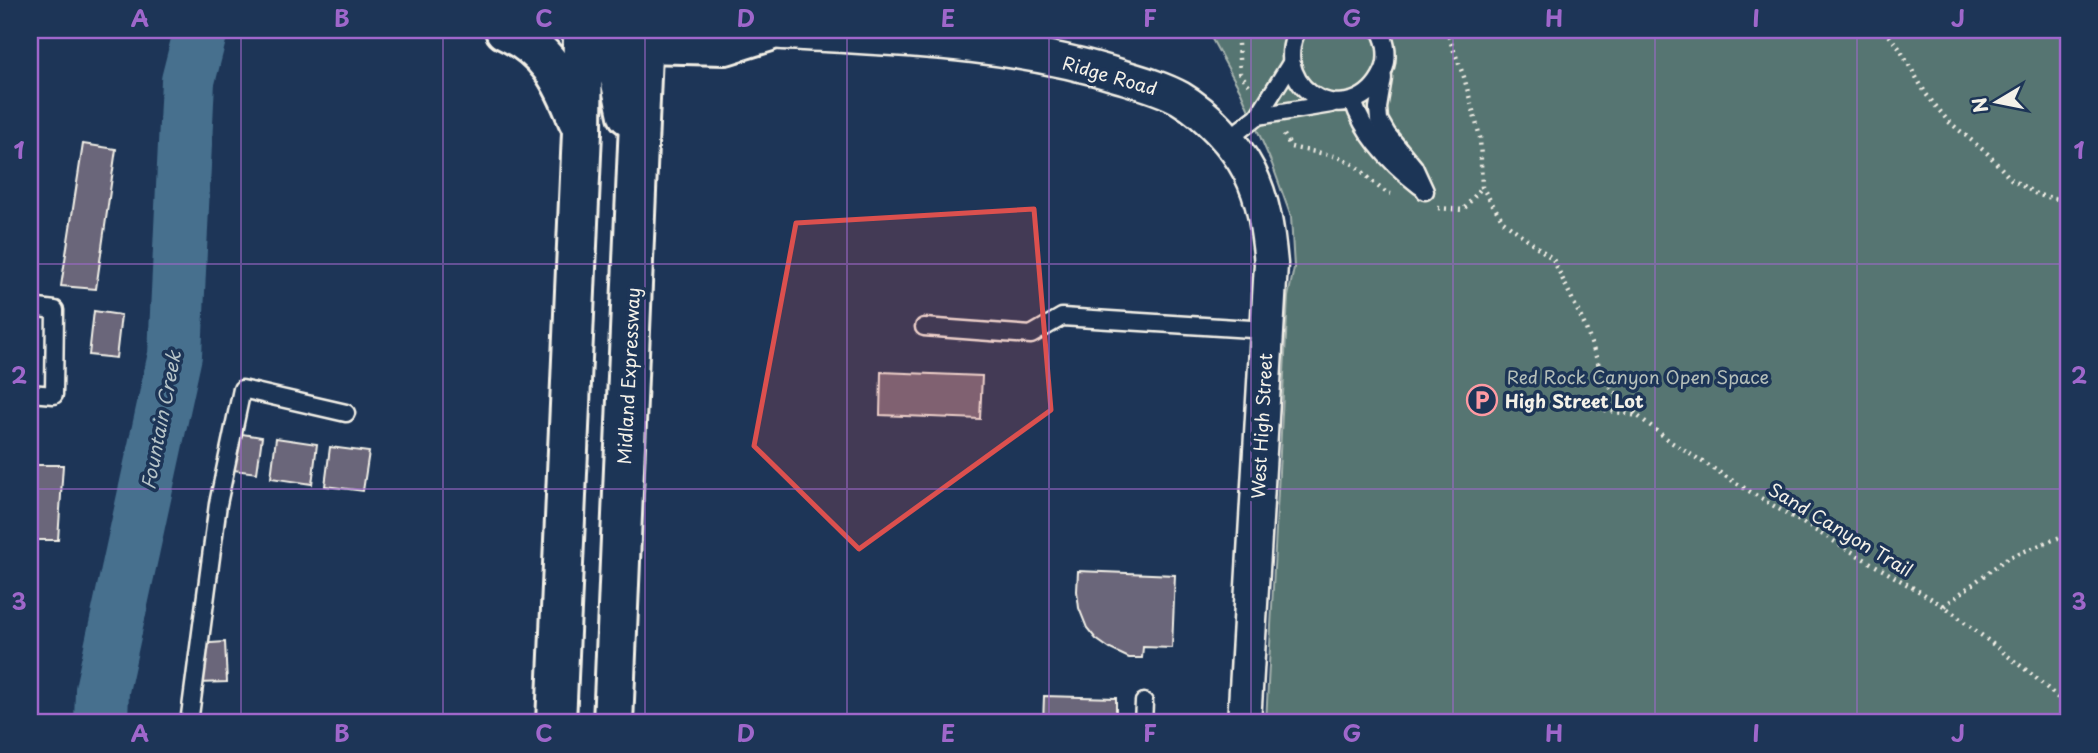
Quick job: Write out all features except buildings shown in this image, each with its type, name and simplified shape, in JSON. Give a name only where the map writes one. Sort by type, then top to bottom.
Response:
[{"type":"highway","points":[[505,30],[543,57],[564,83],[582,132]]},
{"type":"highway","points":[[556,723],[582,132],[583,30]]},
{"type":"highway","points":[[597,30],[620,78],[637,155]]},
{"type":"highway","points":[[639,34],[724,46],[764,31]]},
{"type":"highway","name":"Midland Expressway","points":[[613,723],[637,155],[639,34]]},
{"type":"street","name":"Ridge Road","points":[[764,31],[958,43],[1083,64],[1180,98],[1205,117],[1227,140]]},
{"type":"street","name":"West High Street","points":[[1227,140],[1248,169],[1260,197],[1268,228],[1271,264],[1244,723]]},
{"type":"lane","points":[[1297,30],[1291,46],[1291,63],[1294,74],[1304,89],[1315,97],[1345,102],[1399,170],[1425,191],[1414,167],[1379,120],[1378,108],[1387,52],[1380,30]]},
{"type":"lane","points":[[1227,140],[1264,111],[1291,63]]},
{"type":"lane","points":[[1264,111],[1362,98],[1378,83],[1386,65]]},
{"type":"lane","points":[[30,307],[55,310],[55,322],[54,395],[30,393]]},
{"type":"lane","points":[[924,327],[1031,335],[1062,317],[1267,330]]},
{"type":"lane","points":[[189,723],[218,504],[242,389],[346,413]]},
{"type":"lane","points":[[1143,723],[1144,702]]},
{"type":"path","points":[[1237,30],[1240,73],[1290,146],[1349,162],[1368,174],[1384,192],[1396,195]]},
{"type":"path","points":[[1446,30],[1464,77],[1480,137],[1482,187],[1503,221],[1553,259],[1585,326],[1605,382],[1638,416]]},
{"type":"path","points":[[1885,30],[1926,94],[1948,121],[1988,154],[2011,179],[2038,195],[2068,201]]},
{"type":"path","points":[[1432,209],[1463,210],[1482,187]]},
{"type":"path","name":"Sand Canyon Trail","points":[[1584,406],[1638,416],[1671,442],[1746,489],[1944,606],[2068,706]]},
{"type":"path","points":[[1944,606],[2007,558],[2068,534]]},
{"type":"highlighted area","points":[[1034,209],[1051,410],[859,549],[754,446],[796,223]]},
{"type":"green space","name":"Red Rock Canyon Open Space","points":[[1207,30],[2068,30],[2068,723],[1266,723],[1288,297],[1294,268],[1291,217],[1241,92]]},
{"type":"waterway","name":"Fountain Creek","points":[[101,723],[102,690],[175,355],[188,81],[201,30]]},
{"type":"place","name":"High Street Lot","points":[[1482,400]]}]
